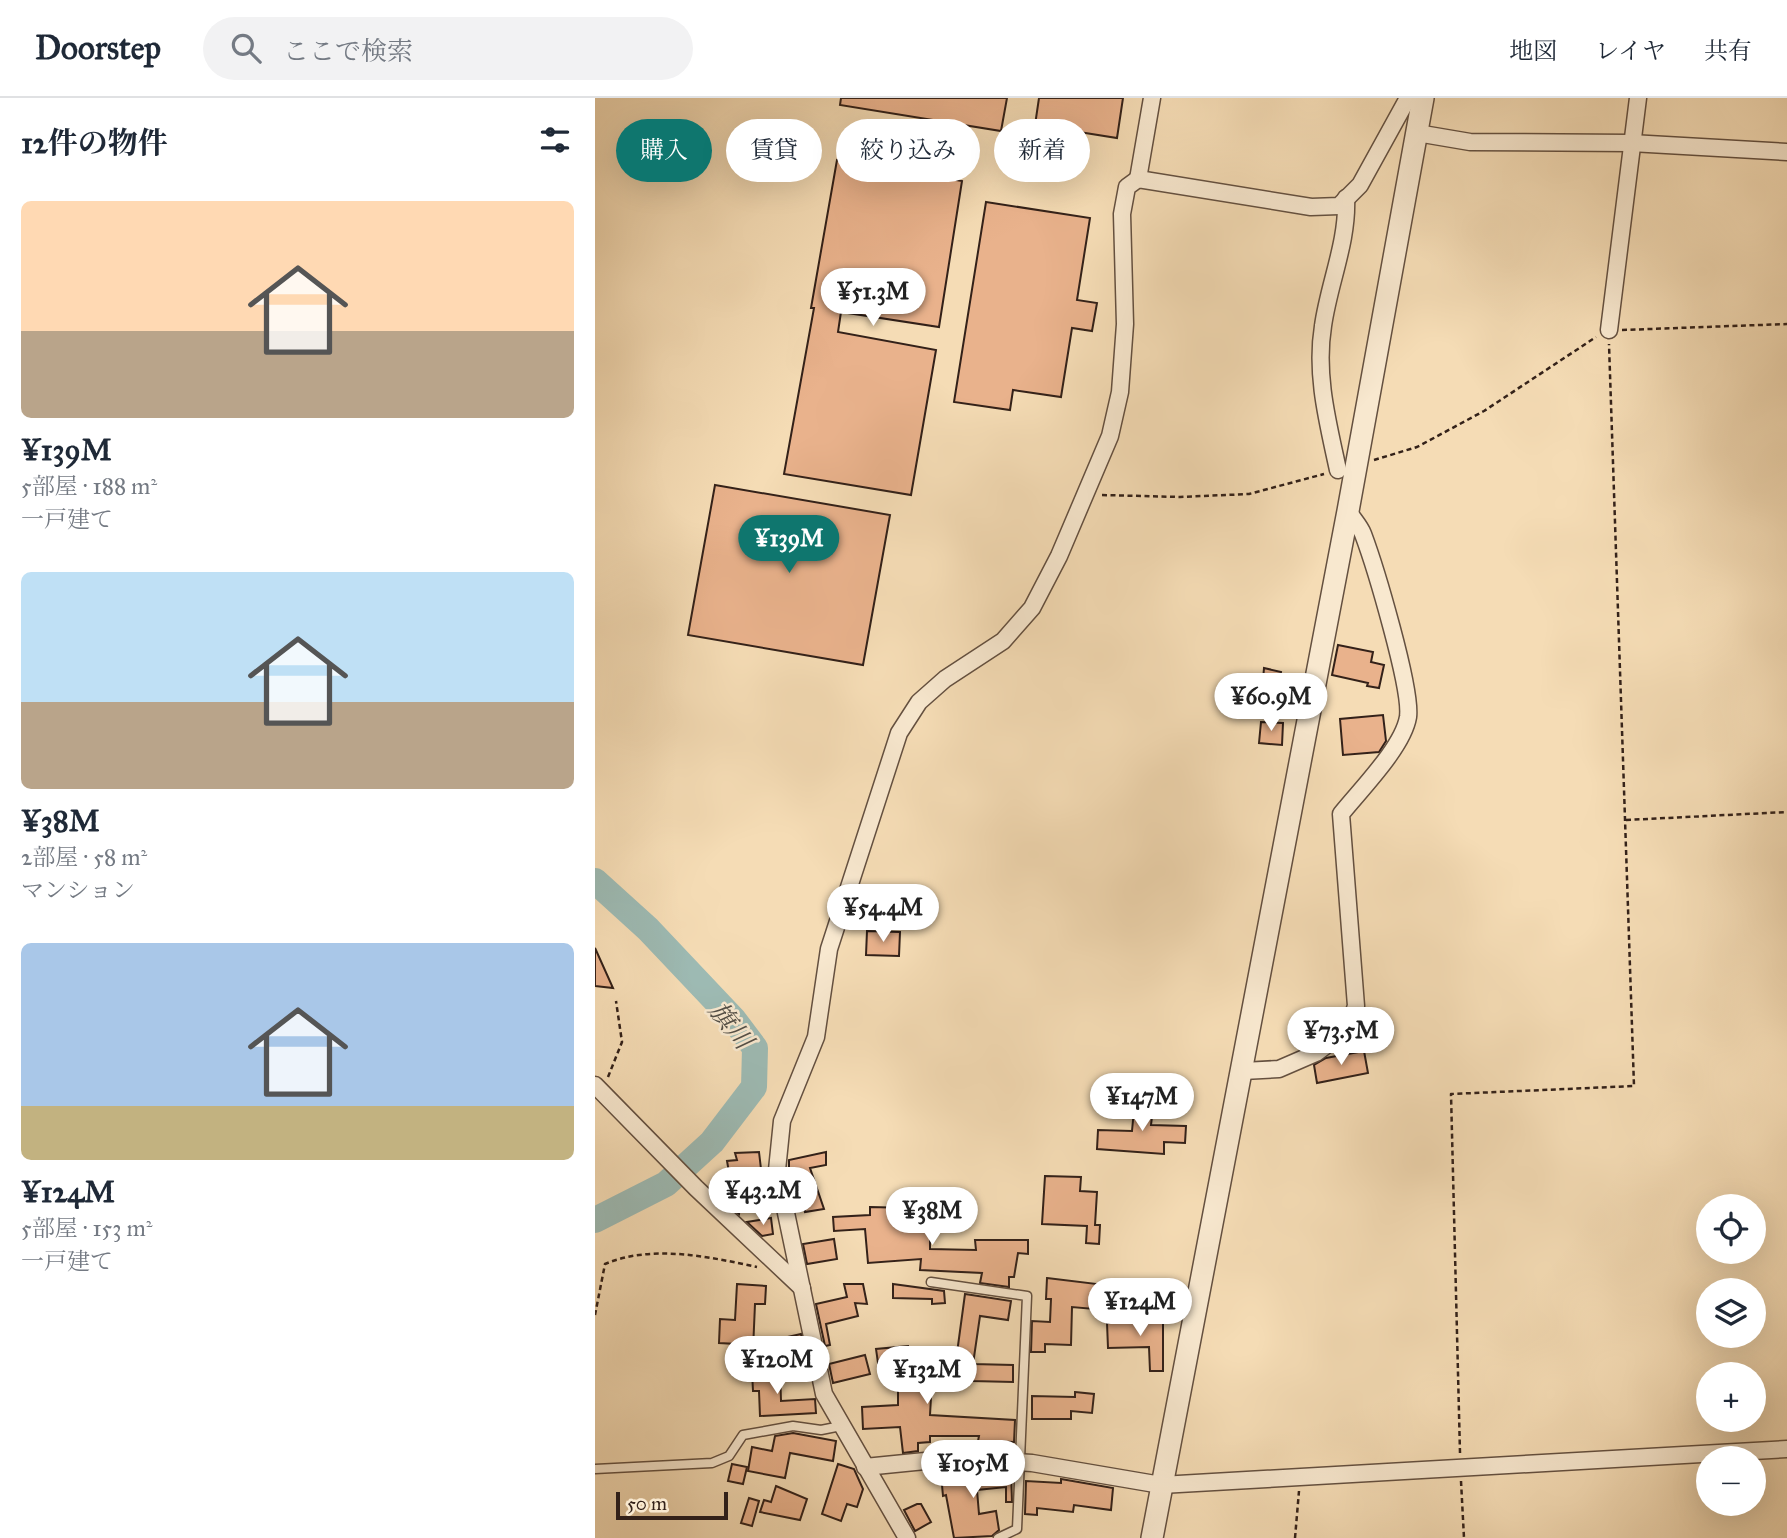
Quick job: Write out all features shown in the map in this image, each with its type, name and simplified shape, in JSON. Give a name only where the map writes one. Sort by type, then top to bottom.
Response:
[{"type":"street","points":[[907,1538],[824,1394],[776,1170],[782,1121],[817,1037],[829,949],[899,733],[919,702],[945,679],[1003,641],[1032,608],[1059,556],[1110,436],[1120,392],[1125,324],[1122,214],[1127,187],[1138,179],[1152,98]]},
{"type":"street","points":[[1138,179],[1311,207],[1339,206],[1360,185],[1408,98]]},
{"type":"street","points":[[1152,1538],[1348,512],[1347,468],[1423,98]]},
{"type":"street","points":[[1609,330],[1638,98]]},
{"type":"street","points":[[1416,133],[1469,142],[1631,144],[1787,152]]},
{"type":"street","points":[[1346,198],[1345,228],[1323,326],[1319,365],[1325,412],[1347,468]]},
{"type":"street","points":[[1243,1071],[1279,1069],[1316,1053],[1348,1029],[1356,1006],[1341,814],[1400,738],[1408,716],[1406,690],[1368,551],[1362,531],[1348,512]]},
{"type":"street","points":[[599,1089],[696,1188],[802,1288]]},
{"type":"street","points":[[865,1467],[955,1458],[1021,1462],[1161,1485],[1787,1449]]},
{"type":"lane","points":[[931,1282],[1027,1296],[1017,1529],[998,1538]]},
{"type":"lane","points":[[595,1469],[712,1463],[729,1456],[743,1435],[793,1426],[821,1430],[841,1426]]},
{"type":"path","points":[[1085,494],[1180,497],[1249,494],[1417,447],[1473,417],[1579,346],[1609,330],[1787,324]]},
{"type":"path","points":[[1464,1538],[1451,1094],[1634,1086],[1609,330]]},
{"type":"path","points":[[1626,820],[1787,813]]},
{"type":"path","points":[[599,1089],[622,1042],[616,1001]]},
{"type":"path","points":[[595,1315],[605,1264],[622,1257],[697,1255],[786,1273]]},
{"type":"path","points":[[1295,1538],[1300,1477]]},
{"type":"building","points":[[841,98],[1007,98],[1003,119],[994,119],[994,130],[980,128],[980,119],[927,119],[840,105]]},
{"type":"building","points":[[1039,98],[1123,98],[1117,138],[1090,134],[1090,119],[1036,119]]},
{"type":"building","points":[[836,166],[836,182],[962,182],[939,327],[841,312],[838,332],[936,350],[911,495],[784,474],[814,308],[811,308]]},
{"type":"building","points":[[986,202],[1090,218],[1077,300],[1097,303],[1092,331],[1072,328],[1061,397],[1013,390],[1010,410],[954,402]]},
{"type":"building","points":[[715,485],[890,515],[863,665],[688,635]]},
{"type":"building","points":[[1338,645],[1373,652],[1371,662],[1384,665],[1379,688],[1332,675]]},
{"type":"building","points":[[1264,668],[1281,672],[1277,695],[1262,692]]},
{"type":"building","points":[[1383,715],[1386,741],[1379,752],[1343,755],[1340,719]]},
{"type":"building","points":[[1261,722],[1283,723],[1282,745],[1259,743]]},
{"type":"building","points":[[867,931],[900,932],[899,956],[866,955]]},
{"type":"building","points":[[595,948],[613,988],[595,986]]},
{"type":"building","points":[[1364,1051],[1368,1073],[1317,1083],[1314,1065],[1326,1058]]},
{"type":"building","points":[[1135,1099],[1154,1100],[1151,1125],[1186,1126],[1185,1143],[1164,1142],[1164,1154],[1097,1149],[1098,1130],[1132,1131]]},
{"type":"building","points":[[759,1152],[763,1186],[743,1188],[739,1214],[719,1195],[719,1192],[733,1195],[727,1161],[737,1160],[735,1153]]},
{"type":"building","points":[[826,1152],[826,1165],[810,1168],[824,1209],[805,1212],[797,1175],[789,1177],[789,1160]]},
{"type":"building","points":[[1045,1176],[1081,1177],[1080,1191],[1097,1192],[1095,1225],[1100,1225],[1099,1244],[1086,1243],[1087,1226],[1042,1224]]},
{"type":"building","points":[[870,1207],[910,1208],[909,1231],[930,1231],[930,1249],[976,1250],[975,1240],[1028,1240],[1028,1254],[1018,1253],[1014,1277],[1009,1277],[1009,1287],[980,1283],[982,1273],[920,1270],[921,1259],[868,1263],[865,1229],[834,1231],[833,1217],[870,1215]]},
{"type":"building","points":[[771,1218],[773,1234],[762,1236],[747,1222]]},
{"type":"building","points":[[834,1239],[837,1259],[807,1264],[803,1244]]},
{"type":"building","points":[[1047,1278],[1097,1284],[1094,1309],[1072,1307],[1071,1345],[1045,1344],[1045,1352],[1031,1352],[1032,1321],[1050,1322],[1051,1299],[1046,1299]]},
{"type":"building","points":[[737,1284],[766,1286],[765,1304],[755,1304],[753,1350],[737,1349],[737,1344],[719,1343],[720,1319],[735,1320]]},
{"type":"building","points":[[844,1284],[863,1284],[867,1304],[855,1303],[858,1316],[826,1324],[830,1345],[825,1346],[816,1304],[847,1297]]},
{"type":"building","points":[[893,1284],[944,1291],[945,1303],[932,1304],[932,1299],[893,1298]]},
{"type":"building","points":[[965,1294],[1011,1301],[1008,1320],[980,1316],[973,1364],[1013,1365],[1013,1382],[972,1381],[973,1368],[972,1375],[954,1375]]},
{"type":"building","points":[[1163,1318],[1163,1371],[1150,1371],[1149,1347],[1108,1348],[1107,1323]]},
{"type":"building","points":[[801,1334],[804,1350],[786,1353],[783,1338]]},
{"type":"building","points":[[908,1346],[909,1358],[947,1354],[948,1376],[943,1376],[943,1380],[932,1380],[930,1415],[1015,1420],[1014,1442],[978,1441],[979,1436],[930,1436],[930,1442],[918,1443],[918,1451],[903,1453],[900,1427],[863,1429],[862,1407],[898,1405],[898,1361],[878,1363],[876,1349]]},
{"type":"building","points":[[865,1355],[870,1374],[833,1383],[829,1364]]},
{"type":"building","points":[[780,1370],[781,1401],[815,1399],[816,1413],[760,1416],[759,1391],[753,1391],[752,1371]]},
{"type":"building","points":[[1075,1392],[1094,1394],[1092,1413],[1071,1411],[1071,1419],[1032,1419],[1032,1396],[1075,1397]]},
{"type":"building","points":[[793,1433],[836,1441],[833,1461],[790,1453],[785,1478],[748,1471],[752,1447],[772,1451],[775,1436]]},
{"type":"building","points":[[732,1464],[747,1467],[743,1484],[728,1481]]},
{"type":"building","points":[[838,1464],[854,1469],[863,1489],[857,1507],[847,1504],[841,1521],[822,1514]]},
{"type":"building","points":[[955,1469],[1011,1472],[1012,1502],[1006,1502],[1006,1487],[977,1490],[979,1514],[996,1511],[999,1530],[992,1536],[954,1538],[946,1495],[943,1496],[941,1474]]},
{"type":"building","points":[[1061,1479],[1113,1488],[1111,1510],[1074,1505],[1073,1512],[1037,1508],[1037,1515],[1025,1514],[1026,1481],[1061,1483]]},
{"type":"building","points":[[776,1486],[807,1499],[800,1520],[760,1512],[764,1500],[771,1502]]},
{"type":"building","points":[[749,1498],[759,1501],[752,1526],[741,1523]]},
{"type":"building","points":[[921,1504],[931,1522],[915,1531],[904,1510]]},
{"type":"waterway","name":"旗川","points":[[595,881],[648,929],[734,1020],[755,1048],[754,1087],[712,1142],[666,1184],[595,1220]]}]
